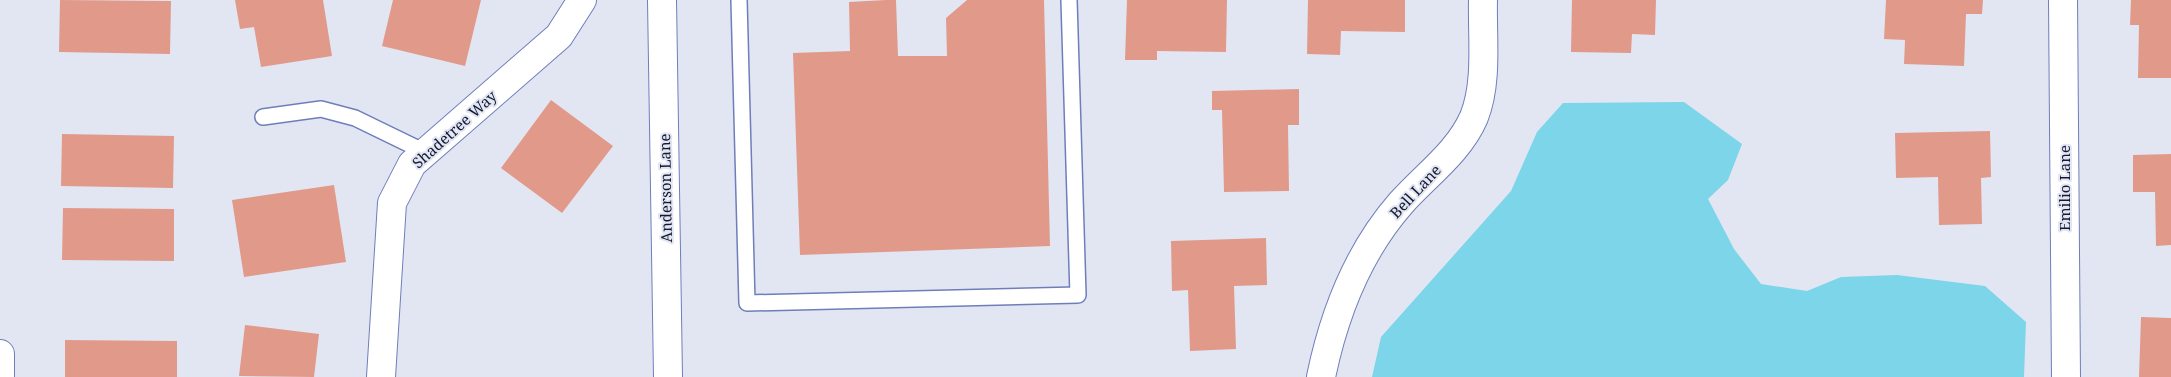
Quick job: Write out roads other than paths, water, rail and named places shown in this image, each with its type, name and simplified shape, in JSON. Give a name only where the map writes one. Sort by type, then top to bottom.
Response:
[{"type":"street","name":"Shadetree Way","points":[[381,377],[392,203],[412,164],[560,36],[582,0]]},
{"type":"street","name":"Anderson Lane","points":[[662,0],[668,377]]},
{"type":"street","name":"Bell Lane","points":[[1321,377],[1328,343],[1346,291],[1359,267],[1386,223],[1464,137],[1474,116],[1481,93],[1482,0]]},
{"type":"street","name":"Emilio Lane","points":[[2063,0],[2066,377]]},
{"type":"street","points":[[0,354],[0,377]]},
{"type":"lane","points":[[739,0],[747,303],[1078,295],[1069,0]]},
{"type":"lane","points":[[263,117],[321,109],[355,118],[425,152]]},
{"type":"water","points":[[1684,102],[1742,144],[1728,180],[1708,199],[1734,249],[1761,284],[1807,291],[1841,277],[1897,275],[1985,286],[2026,322],[2024,377],[1372,377],[1381,337],[1511,191],[1537,132],[1563,103]]}]
